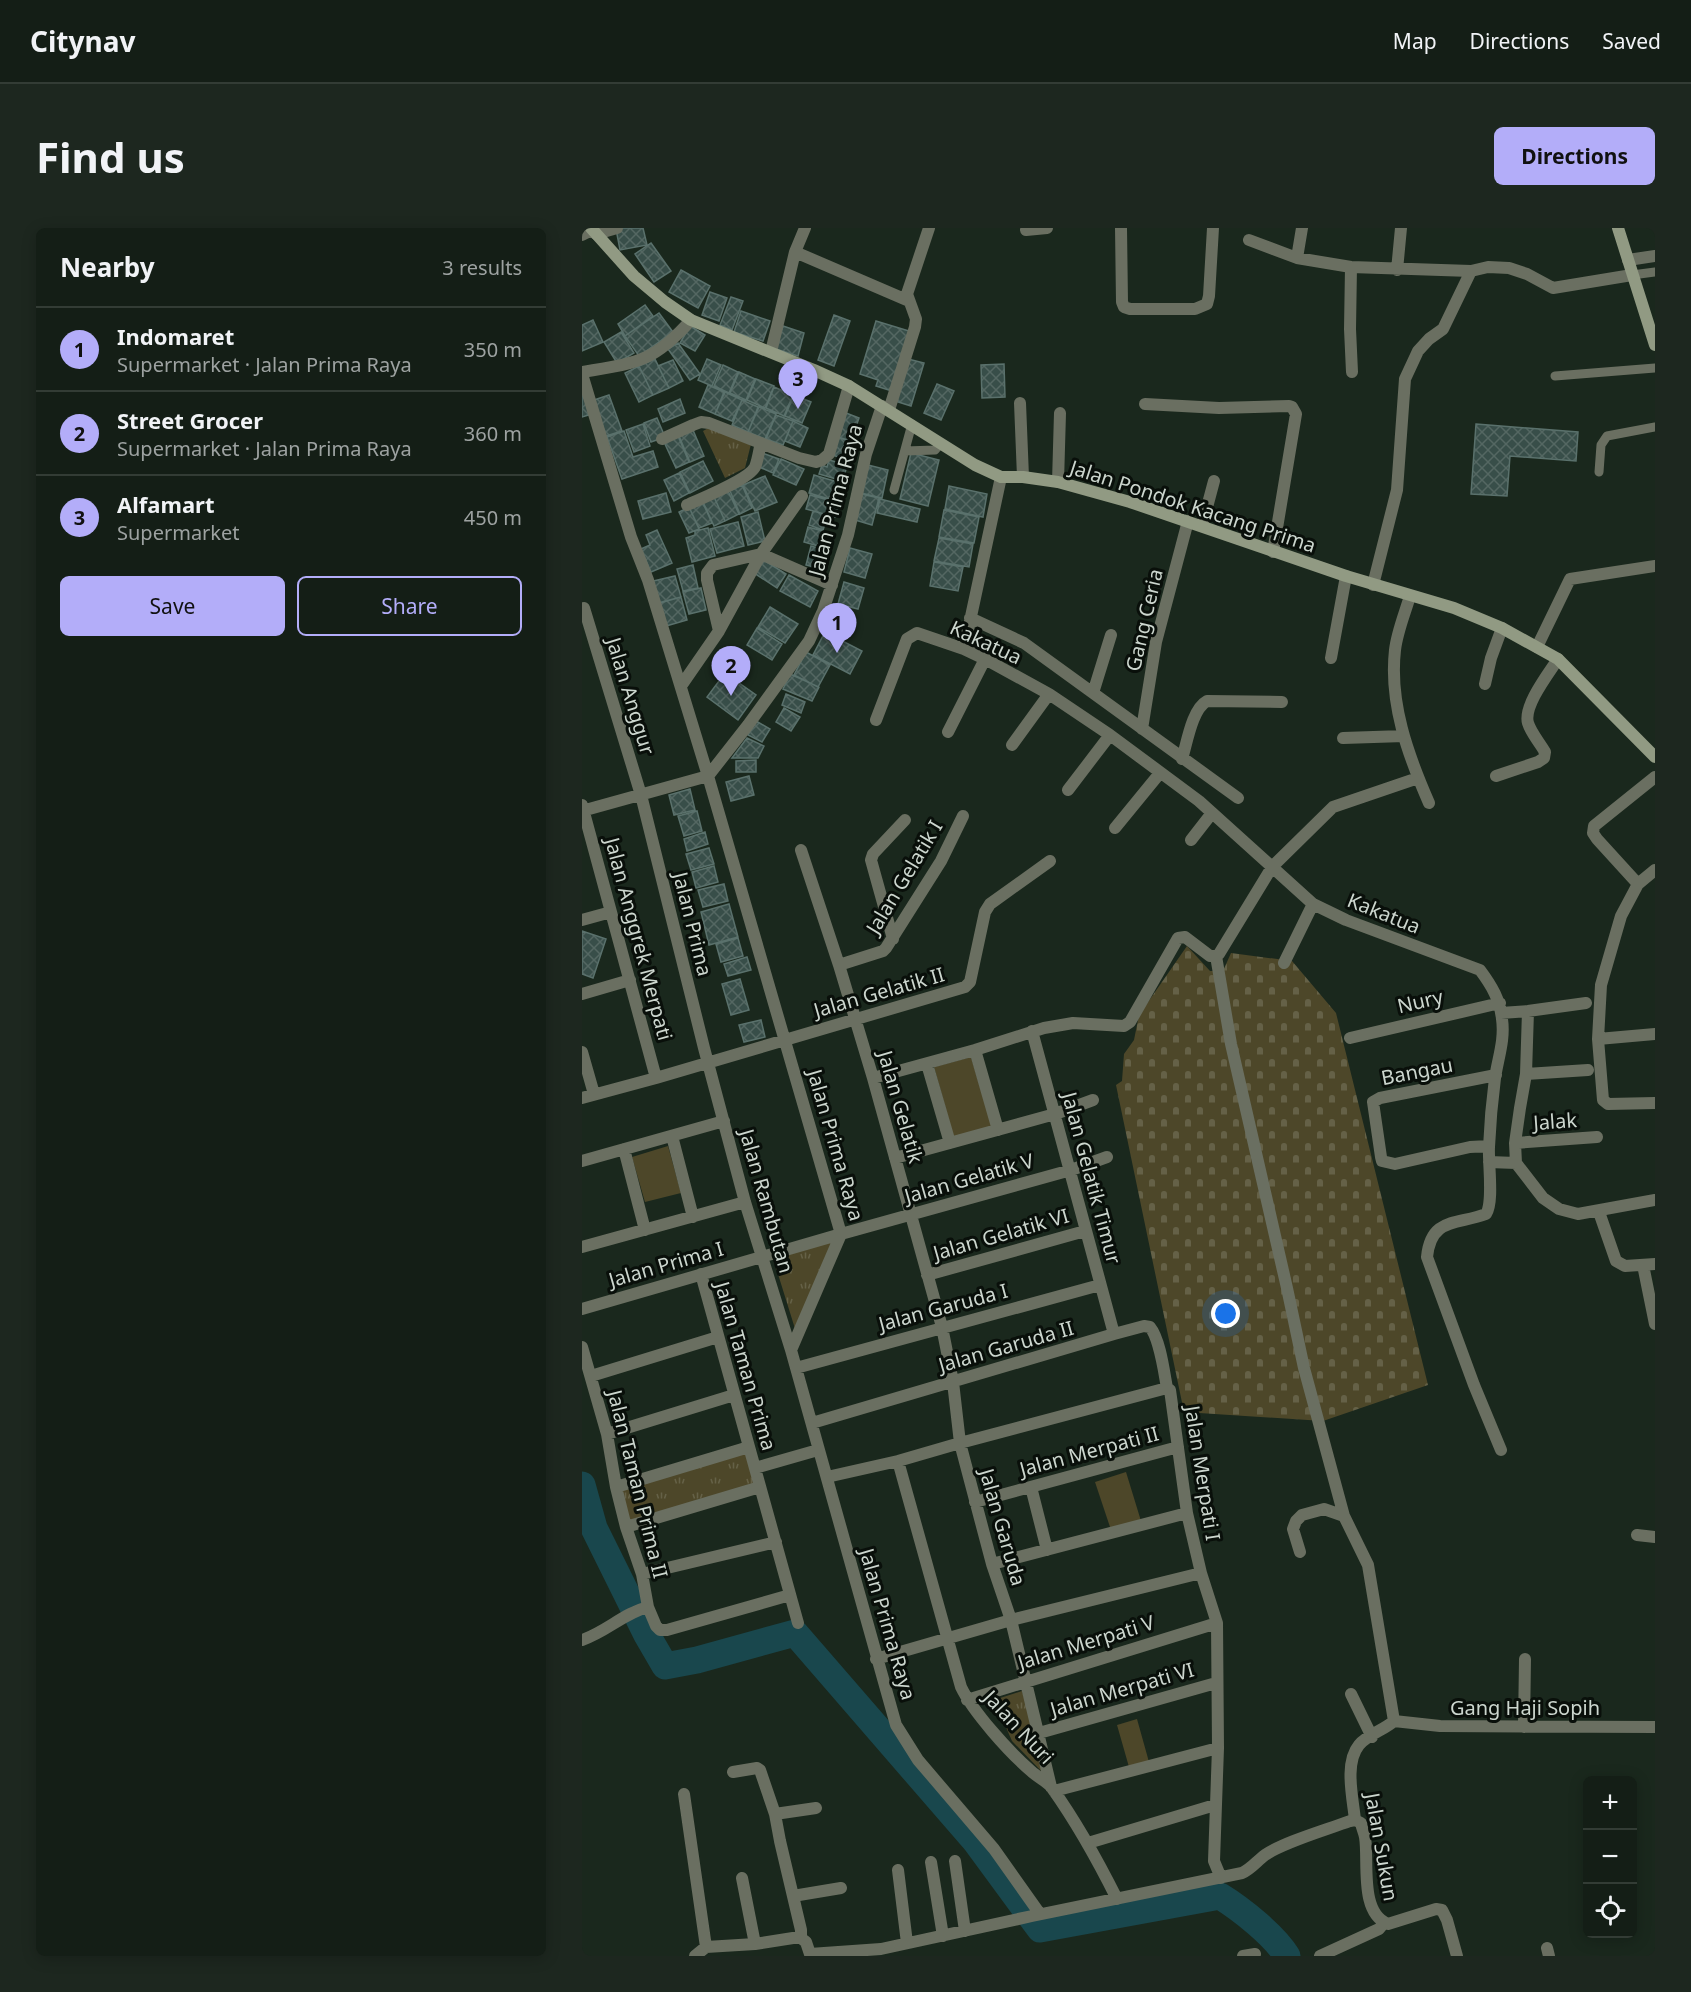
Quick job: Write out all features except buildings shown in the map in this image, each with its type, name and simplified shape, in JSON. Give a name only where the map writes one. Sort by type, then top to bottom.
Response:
[{"type":"street","points":[[590,232],[616,228]]},
{"type":"street","points":[[771,352],[795,252],[805,228]]},
{"type":"street","name":"Jalan Prima Raya","points":[[929,228],[907,294],[914,312],[915,327],[866,454],[848,535],[824,611],[809,641],[708,776],[841,1234],[791,1350],[876,1659],[896,1725],[907,1744],[994,1849],[1036,1915]]},
{"type":"street","points":[[1026,230],[1047,228]]},
{"type":"street","points":[[1121,228],[1122,302],[1124,307],[1195,309],[1207,304],[1209,296],[1213,228]]},
{"type":"street","points":[[1297,258],[1302,228]]},
{"type":"street","points":[[1397,270],[1401,228]]},
{"type":"street","points":[[1618,228],[1655,345]]},
{"type":"street","name":"Jalan Pondok Kacang Prima","points":[[590,232],[634,276],[691,320],[849,386],[975,465],[1001,477],[1023,477],[1058,482],[1130,502],[1373,585],[1454,608],[1502,627],[1558,659],[1655,757]]},
{"type":"street","points":[[1249,240],[1297,258],[1351,267],[1471,271],[1488,267],[1509,268],[1527,274],[1553,288],[1632,275]]},
{"type":"street","points":[[795,252],[909,301]]},
{"type":"street","points":[[1628,260],[1655,256]]},
{"type":"street","points":[[1351,267],[1352,372]]},
{"type":"street","points":[[1373,585],[1397,490],[1405,379],[1418,351],[1443,329],[1471,271]]},
{"type":"street","points":[[583,809],[708,776],[648,580],[631,537],[582,373],[646,359],[677,336],[691,320]]},
{"type":"street","points":[[662,439],[701,422],[709,423],[799,458],[816,462],[829,454],[849,386]]},
{"type":"street","points":[[1020,403],[1023,477]]},
{"type":"street","points":[[1145,404],[1219,408],[1292,407],[1296,414],[1273,552]]},
{"type":"street","points":[[1058,482],[1060,413]]},
{"type":"street","points":[[687,505],[723,489],[750,473],[761,443]]},
{"type":"street","points":[[964,649],[1001,477]]},
{"type":"street","points":[[1202,526],[1214,481]]},
{"type":"street","points":[[681,686],[719,631],[761,554],[802,496]]},
{"type":"street","name":"Gang Ceria","points":[[1142,729],[1156,642],[1188,521]]},
{"type":"street","points":[[719,631],[707,573],[713,565],[761,554],[832,585]]},
{"type":"street","points":[[1537,647],[1570,579],[1655,566]]},
{"type":"street","points":[[1331,658],[1346,576]]},
{"type":"street","points":[[1410,596],[1395,648],[1394,676],[1400,726],[1429,803]]},
{"type":"street","name":"Jalan Anggur","points":[[584,608],[641,795]]},
{"type":"street","points":[[970,618],[1024,643],[1238,798]]},
{"type":"street","points":[[1485,684],[1502,627]]},
{"type":"street","name":"Kakatua","points":[[876,720],[907,639],[911,635],[917,633],[964,649],[1049,694],[1110,735],[1212,813],[1313,904],[1346,920],[1480,970],[1491,985],[1502,1009],[1503,1039],[1496,1075],[1489,1146],[1503,1162],[1486,1214],[1448,1223],[1440,1228],[1428,1247],[1427,1257],[1474,1385],[1502,1450]]},
{"type":"street","points":[[1093,693],[1112,635]]},
{"type":"street","points":[[948,732],[985,659]]},
{"type":"street","points":[[1496,776],[1544,758],[1545,752],[1528,723],[1528,713],[1537,691],[1558,659]]},
{"type":"street","points":[[1012,745],[1049,694]]},
{"type":"street","points":[[1182,759],[1196,714],[1207,701],[1282,702]]},
{"type":"street","points":[[1068,790],[1110,735]]},
{"type":"street","points":[[1343,738],[1404,736]]},
{"type":"street","points":[[1115,828],[1160,773]]},
{"type":"street","points":[[1638,884],[1593,832],[1594,826],[1655,777]]},
{"type":"street","points":[[873,1078],[1032,1032],[1074,1023],[1124,1026],[1130,1022],[1178,938],[1185,937],[1210,956],[1219,954],[1272,867],[1333,807],[1418,778]]},
{"type":"street","name":"Jalan Prima","points":[[641,795],[708,1062]]},
{"type":"street","name":"Jalan Anggrek Merpati","points":[[583,809],[656,1078]]},
{"type":"street","points":[[1191,840],[1212,813]]},
{"type":"street","name":"Jalan Gelatik I","points":[[839,965],[883,951],[893,939],[941,861],[963,816]]},
{"type":"street","points":[[893,939],[871,861],[873,854],[905,820]]},
{"type":"street","name":"Jalan Gelatik","points":[[801,850],[873,1078],[927,1275]]},
{"type":"street","name":"Jalan Gelatik II","points":[[588,1096],[965,987],[970,982],[985,912],[990,904],[1050,861]]},
{"type":"street","points":[[1655,870],[1638,884],[1621,916],[1601,985],[1598,1039],[1603,1100],[1608,1104],[1655,1103]]},
{"type":"street","points":[[1284,963],[1313,904]]},
{"type":"street","points":[[582,920],[611,912]]},
{"type":"street","points":[[1216,956],[1231,1044],[1304,1368],[1344,1516],[1368,1565],[1394,1721]]},
{"type":"street","points":[[582,994],[630,980]]},
{"type":"street","name":"Nury","points":[[1350,1038],[1502,1009],[1524,1011],[1586,1003]]},
{"type":"street","points":[[1524,1011],[1526,1074],[1515,1143],[1503,1162],[1543,1198],[1559,1209],[1578,1215],[1655,1200]]},
{"type":"street","name":"Jalan Gelatik Timur","points":[[1032,1032],[1114,1334]]},
{"type":"street","points":[[1598,1039],[1655,1035]]},
{"type":"street","points":[[975,1050],[998,1130]]},
{"type":"street","points":[[582,1052],[588,1096]]},
{"type":"street","name":"Jalan Rambutan","points":[[708,1062],[746,1202],[791,1350]]},
{"type":"street","points":[[927,1064],[950,1143]]},
{"type":"street","points":[[1526,1074],[1588,1070]]},
{"type":"street","name":"Bangau","points":[[1489,1146],[1470,1147],[1395,1164],[1386,1163],[1381,1157],[1372,1102],[1380,1098],[1496,1075]]},
{"type":"street","points":[[895,1158],[1055,1114],[1093,1100]]},
{"type":"street","points":[[582,1161],[724,1121]]},
{"type":"street","points":[[672,1136],[693,1217]]},
{"type":"street","name":"Jalak","points":[[1515,1143],[1597,1137]]},
{"type":"street","points":[[624,1149],[645,1230]]},
{"type":"street","name":"Jalan Gelatik V","points":[[762,1257],[1071,1170],[1107,1157]]},
{"type":"street","points":[[582,1247],[746,1202]]},
{"type":"street","points":[[1599,1212],[1616,1261],[1625,1266],[1649,1264],[1655,1324]]},
{"type":"street","name":"Jalan Gelatik VI","points":[[927,1275],[1085,1231]]},
{"type":"street","name":"Jalan Prima I","points":[[582,1309],[762,1257]]},
{"type":"street","name":"Jalan Taman Prima","points":[[701,1275],[798,1623]]},
{"type":"street","name":"Jalan Garuda","points":[[927,1275],[942,1327],[953,1382],[960,1443],[992,1564],[1011,1620],[1052,1789]]},
{"type":"street","name":"Jalan Garuda I","points":[[796,1368],[1100,1285]]},
{"type":"street","name":"Jalan Garuda II","points":[[812,1424],[1144,1326],[1153,1330],[1167,1388]]},
{"type":"street","points":[[591,1376],[718,1337]]},
{"type":"street","name":"Jalan Taman Prima II","points":[[582,1347],[608,1434],[616,1487],[626,1527],[642,1574],[637,1611],[660,1630],[667,1630],[790,1595]]},
{"type":"street","name":"Jalan Merpati I","points":[[827,1477],[898,1461],[1167,1388],[1170,1390],[1188,1513],[1201,1573],[1217,1623],[1218,1748],[1214,1861],[1221,1878]]},
{"type":"street","points":[[608,1434],[734,1395]]},
{"type":"street","points":[[616,1487],[749,1447]]},
{"type":"street","name":"Jalan Merpati II","points":[[975,1502],[1178,1447]]},
{"type":"street","name":"Jalan Taman Prima","points":[[755,1468],[818,1450]]},
{"type":"street","name":"Jalan Nuri","points":[[898,1461],[961,1687],[967,1700],[1031,1772],[1052,1789],[1088,1843],[1117,1899]]},
{"type":"street","points":[[626,1527],[760,1487]]},
{"type":"street","points":[[1031,1487],[1047,1550]]},
{"type":"street","points":[[1299,1552],[1293,1529],[1296,1521],[1302,1515],[1324,1509],[1344,1516]]},
{"type":"street","points":[[992,1564],[1188,1513]]},
{"type":"street","points":[[1637,1535],[1655,1537]]},
{"type":"street","points":[[642,1574],[776,1542]]},
{"type":"street","points":[[876,1659],[1011,1620],[1201,1573]]},
{"type":"street","points":[[582,1640],[595,1636],[637,1611]]},
{"type":"street","name":"Jalan Merpati V","points":[[967,1700],[1217,1623]]},
{"type":"street","points":[[1524,1727],[1525,1659]]},
{"type":"street","name":"Jalan Merpati VI","points":[[1039,1733],[1216,1683]]},
{"type":"street","points":[[1351,1694],[1372,1737]]},
{"type":"street","name":"Gang Haji Sopih","points":[[1394,1721],[1440,1726],[1655,1727]]},
{"type":"street","name":"Jalan Sukun","points":[[1394,1721],[1359,1744],[1352,1757],[1350,1780],[1355,1820],[1361,1823],[1365,1838],[1366,1873],[1371,1907],[1384,1923],[1442,1910],[1457,1956]]},
{"type":"street","points":[[1052,1789],[1218,1748]]},
{"type":"street","points":[[734,1772],[759,1768],[775,1814],[801,1938]]},
{"type":"street","points":[[684,1794],[706,1947]]},
{"type":"street","points":[[1088,1843],[1215,1805]]},
{"type":"street","points":[[775,1814],[816,1808]]},
{"type":"street","points":[[695,1956],[706,1947],[801,1938],[806,1942],[809,1955],[881,1952],[907,1943],[1036,1915],[1242,1874],[1278,1848],[1355,1820]]},
{"type":"street","points":[[955,1861],[965,1931]]},
{"type":"street","points":[[931,1862],[943,1936]]},
{"type":"street","points":[[898,1870],[907,1943]]},
{"type":"street","points":[[742,1878],[755,1944]]},
{"type":"street","points":[[793,1896],[841,1888]]},
{"type":"street","points":[[1320,1956],[1379,1929],[1384,1923]]},
{"type":"lane","points":[[1632,275],[1655,272]]},
{"type":"lane","points":[[1555,376],[1655,368]]},
{"type":"lane","points":[[894,490],[912,424]]},
{"type":"lane","points":[[1599,472],[1601,445],[1607,436],[1655,427]]},
{"type":"lane","points":[[905,451],[935,450],[941,443]]},
{"type":"green space","points":[[712,426],[751,444],[745,468],[725,478],[703,431]]},
{"type":"green space","points":[[1187,946],[1210,971],[1223,971],[1231,953],[1292,961],[1336,1013],[1428,1385],[1323,1421],[1184,1412],[1116,1085],[1122,1081],[1124,1054],[1134,1040],[1139,1015]]},
{"type":"green space","points":[[971,1057],[992,1127],[954,1138],[934,1067]]},
{"type":"green space","points":[[668,1146],[681,1193],[645,1202],[632,1157]]},
{"type":"green space","points":[[836,1239],[797,1335],[773,1258]]},
{"type":"green space","points":[[746,1452],[755,1485],[628,1521],[620,1490]]},
{"type":"green space","points":[[1126,1472],[1141,1521],[1111,1530],[1095,1482]]},
{"type":"green space","points":[[1022,1691],[1048,1778],[1012,1741],[994,1700]]},
{"type":"green space","points":[[1137,1719],[1149,1762],[1129,1767],[1117,1725]]},
{"type":"waterway","points":[[582,1485],[594,1528],[647,1635],[665,1666],[697,1660],[795,1633],[976,1842],[1040,1929],[1220,1896],[1256,1923],[1287,1956]]},
{"type":"place","name":"Alfamart","points":[[798,409]]},
{"type":"place","name":"Indomaret","points":[[837,653]]},
{"type":"place","name":"Street Grocer","points":[[731,696]]}]
